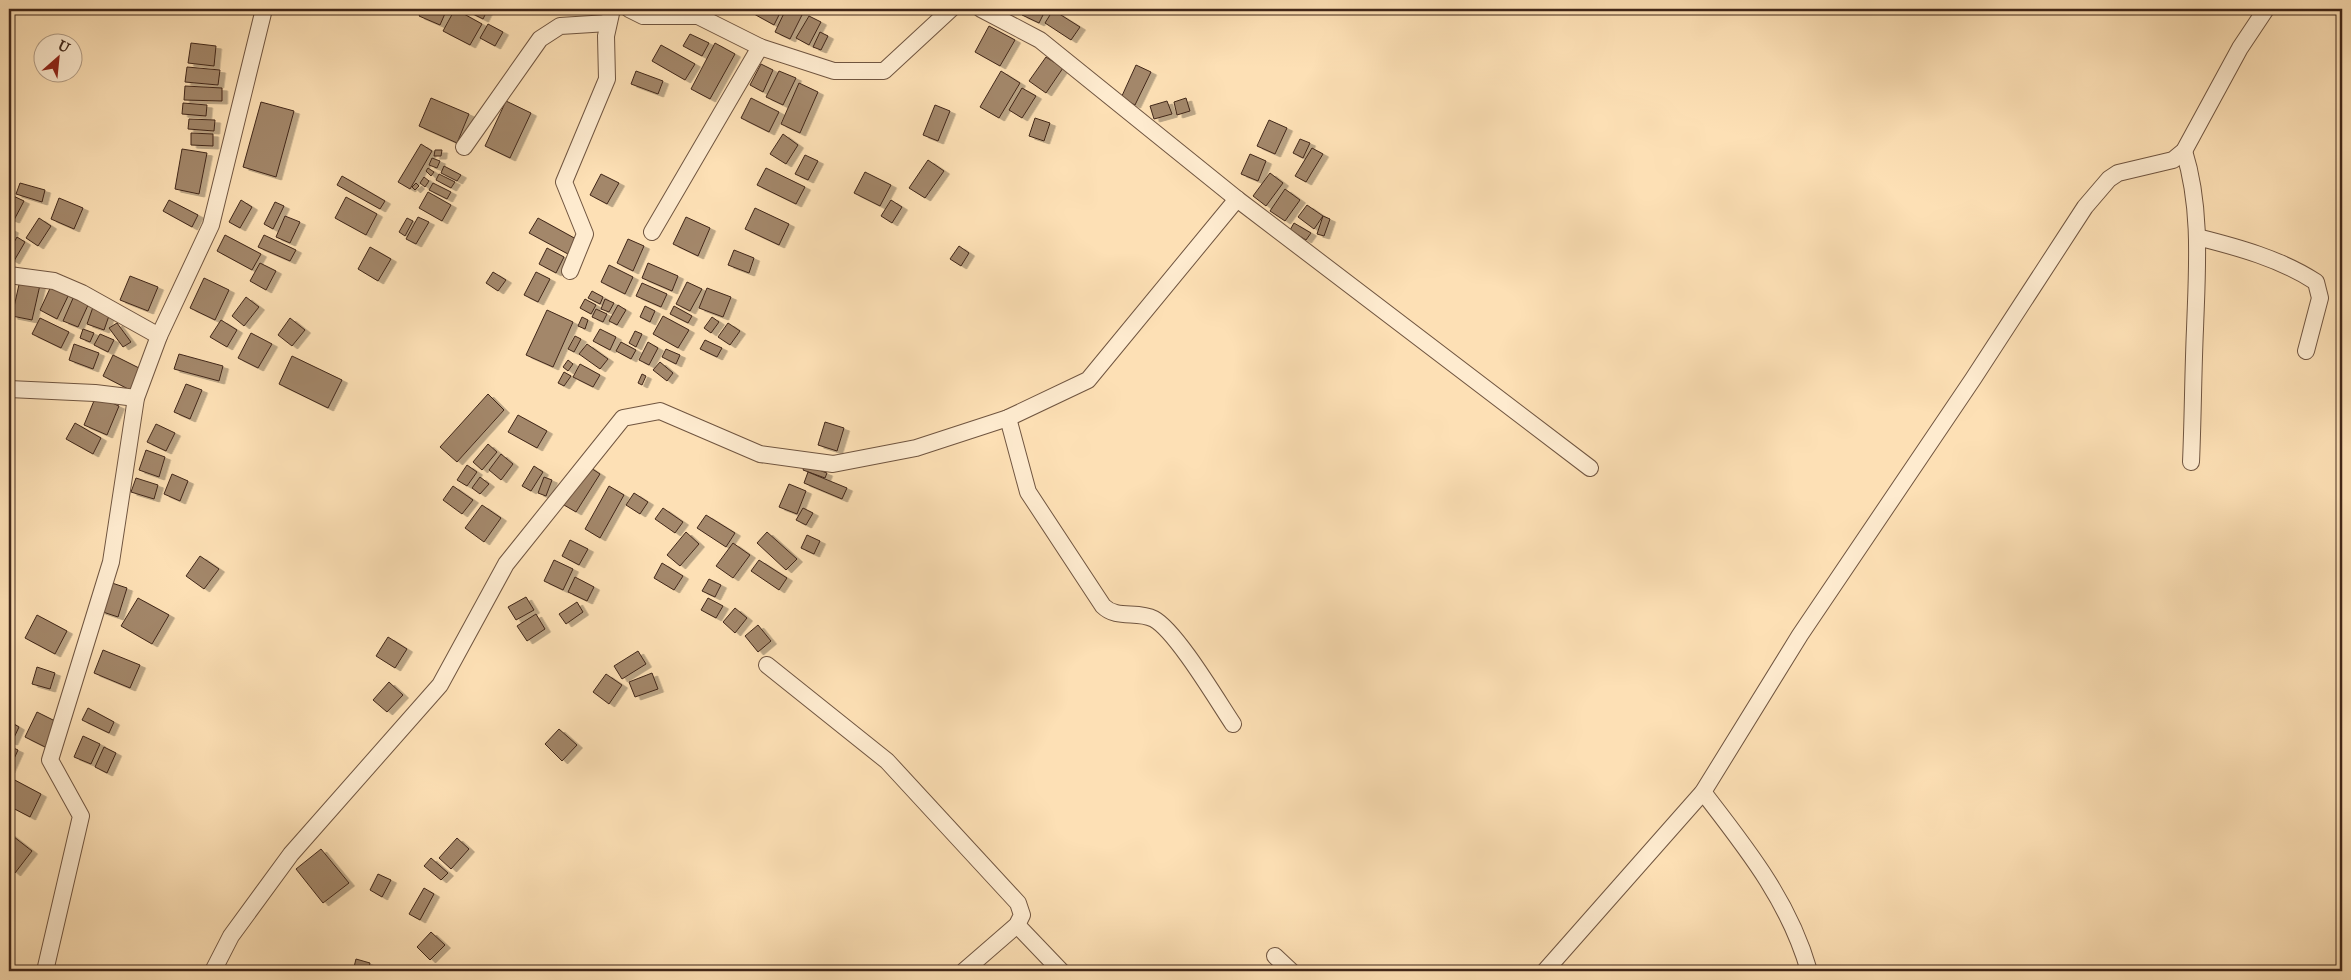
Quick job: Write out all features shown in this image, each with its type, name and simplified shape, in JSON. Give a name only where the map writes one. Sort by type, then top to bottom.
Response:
[{"type":"street","points":[[45,971],[81,816],[50,760],[111,562],[136,398],[159,336],[211,225],[264,9]]},
{"type":"street","points":[[628,9],[643,16],[698,16],[760,46],[834,71],[884,71],[951,9]]},
{"type":"street","points":[[981,9],[1040,40],[1237,199],[1590,468]]},
{"type":"street","points":[[1545,971],[1703,792],[1800,635],[1973,379],[2053,254],[2091,200],[2118,173],[2179,156],[2240,48],[2266,9]]},
{"type":"street","points":[[464,147],[540,39],[560,26],[610,16],[606,36],[606,78],[564,182],[585,234],[570,271]]},
{"type":"street","points":[[652,232],[760,46]]},
{"type":"street","points":[[2179,156],[2191,174],[2197,237],[2191,462]]},
{"type":"street","points":[[214,971],[232,936],[291,854],[440,685],[506,564],[623,418],[660,411],[760,454],[832,464],[916,448],[1008,418],[1088,380],[1237,199]]},
{"type":"street","points":[[2197,237],[2233,246],[2274,261],[2300,271],[2316,282],[2320,298],[2306,351]]},
{"type":"street","points":[[9,275],[54,281],[82,293],[159,336]]},
{"type":"street","points":[[9,389],[95,393],[136,398]]},
{"type":"street","points":[[1008,418],[1028,492],[1103,606],[1109,612],[1116,614],[1142,615],[1155,620],[1171,634],[1233,724]]},
{"type":"street","points":[[767,665],[887,761],[1018,904],[1022,915],[1017,925],[964,971]]},
{"type":"street","points":[[1703,792],[1744,844],[1778,896],[1792,921],[1809,971]]},
{"type":"street","points":[[1017,925],[1061,971]]},
{"type":"street","points":[[1275,956],[1291,971]]},
{"type":"building","points":[[423,9],[447,9],[440,25],[419,16]]},
{"type":"building","points":[[455,9],[482,24],[470,45],[443,31]]},
{"type":"building","points":[[463,9],[488,9],[483,19]]},
{"type":"building","points":[[757,9],[782,9],[774,25],[754,14]]},
{"type":"building","points":[[786,9],[805,9],[790,39],[775,32]]},
{"type":"building","points":[[1025,9],[1046,9],[1039,23],[1022,15]]},
{"type":"building","points":[[1053,10],[1080,27],[1071,40],[1045,23]]},
{"type":"building","points":[[809,16],[821,22],[809,45],[796,38]]},
{"type":"building","points":[[488,24],[503,32],[495,46],[480,38]]},
{"type":"building","points":[[989,26],[1015,40],[1000,66],[975,52]]},
{"type":"building","points":[[820,32],[828,36],[821,50],[813,47]]},
{"type":"building","points":[[690,34],[709,43],[702,56],[683,46]]},
{"type":"building","points":[[191,43],[216,46],[214,66],[188,63]]},
{"type":"building","points":[[715,43],[735,54],[710,99],[691,89]]},
{"type":"building","points":[[661,45],[695,64],[685,80],[652,61]]},
{"type":"building","points":[[1046,57],[1063,68],[1046,93],[1029,81]]},
{"type":"building","points":[[761,64],[773,70],[763,92],[750,85]]},
{"type":"building","points":[[1136,65],[1151,72],[1135,105],[1121,98]]},
{"type":"building","points":[[187,67],[220,70],[218,85],[185,82]]},
{"type":"building","points":[[636,71],[663,81],[658,94],[631,84]]},
{"type":"building","points":[[779,71],[796,78],[783,105],[766,97]]},
{"type":"building","points":[[1001,71],[1020,83],[999,118],[980,107]]},
{"type":"building","points":[[799,83],[818,92],[800,133],[781,124]]},
{"type":"building","points":[[185,86],[222,88],[222,101],[184,100]]},
{"type":"building","points":[[1022,88],[1036,96],[1022,118],[1009,110]]},
{"type":"building","points":[[431,98],[469,114],[457,143],[419,126]]},
{"type":"building","points":[[751,98],[779,112],[769,132],[741,118]]},
{"type":"building","points":[[1186,98],[1190,111],[1177,115],[1174,102]]},
{"type":"building","points":[[506,101],[531,113],[510,158],[485,146]]},
{"type":"building","points":[[1167,101],[1172,114],[1154,119],[1150,106]]},
{"type":"building","points":[[261,102],[294,111],[276,177],[243,167]]},
{"type":"building","points":[[183,103],[207,105],[206,116],[182,114]]},
{"type":"building","points":[[935,105],[950,111],[938,141],[923,135]]},
{"type":"building","points":[[1035,118],[1050,123],[1044,141],[1029,136]]},
{"type":"building","points":[[189,119],[215,120],[214,131],[188,129]]},
{"type":"building","points":[[1269,120],[1287,128],[1275,154],[1257,146]]},
{"type":"building","points":[[191,133],[213,134],[213,146],[191,145]]},
{"type":"building","points":[[783,134],[798,145],[786,164],[770,154]]},
{"type":"building","points":[[1300,139],[1310,143],[1303,158],[1293,153]]},
{"type":"building","points":[[421,144],[432,151],[410,189],[398,182]]},
{"type":"building","points":[[1312,148],[1323,154],[1306,182],[1295,176]]},
{"type":"building","points":[[182,149],[207,153],[199,194],[175,189]]},
{"type":"building","points":[[435,150],[442,150],[441,156],[434,156]]},
{"type":"building","points":[[1250,154],[1266,161],[1258,181],[1241,174]]},
{"type":"building","points":[[805,155],[818,161],[808,180],[795,174]]},
{"type":"building","points":[[432,158],[440,161],[437,168],[429,165]]},
{"type":"building","points":[[928,160],[944,171],[925,198],[909,188]]},
{"type":"building","points":[[444,166],[461,175],[457,181],[441,173]]},
{"type":"building","points":[[428,168],[434,172],[431,176],[426,171]]},
{"type":"building","points":[[766,168],[805,187],[796,204],[757,185]]},
{"type":"building","points":[[865,172],[891,185],[880,206],[854,193]]},
{"type":"building","points":[[1270,173],[1283,183],[1266,206],[1253,196]]},
{"type":"building","points":[[439,174],[455,182],[451,188],[436,180]]},
{"type":"building","points":[[601,174],[619,183],[607,204],[590,195]]},
{"type":"building","points":[[342,176],[385,201],[380,209],[337,185]]},
{"type":"building","points":[[424,177],[429,181],[425,187],[420,183]]},
{"type":"building","points":[[20,183],[45,190],[42,202],[16,194]]},
{"type":"building","points":[[416,183],[419,186],[415,190],[412,187]]},
{"type":"building","points":[[433,183],[451,192],[447,199],[429,190]]},
{"type":"building","points":[[1285,189],[1300,200],[1285,221],[1270,211]]},
{"type":"building","points":[[428,192],[451,205],[442,221],[419,208]]},
{"type":"building","points":[[9,194],[24,201],[14,220],[9,218]]},
{"type":"building","points":[[346,197],[377,214],[366,235],[335,218]]},
{"type":"building","points":[[59,198],[83,208],[74,229],[51,219]]},
{"type":"building","points":[[169,200],[198,215],[192,227],[163,211]]},
{"type":"building","points":[[241,200],[252,207],[240,228],[229,222]]},
{"type":"building","points":[[891,200],[902,207],[892,223],[881,216]]},
{"type":"building","points":[[275,202],[284,206],[273,229],[264,224]]},
{"type":"building","points":[[1307,205],[1323,216],[1314,229],[1298,217]]},
{"type":"building","points":[[755,208],[789,224],[779,245],[745,229]]},
{"type":"building","points":[[285,216],[300,222],[290,243],[276,237]]},
{"type":"building","points":[[1323,216],[1330,219],[1324,236],[1317,234]]},
{"type":"building","points":[[418,217],[429,222],[416,244],[406,239]]},
{"type":"building","points":[[686,217],[710,228],[698,256],[673,244]]},
{"type":"building","points":[[39,218],[51,226],[38,246],[26,238]]},
{"type":"building","points":[[407,218],[413,221],[405,236],[399,232]]},
{"type":"building","points":[[538,218],[576,239],[568,254],[529,233]]},
{"type":"building","points":[[1294,223],[1311,233],[1306,240],[1290,230]]},
{"type":"building","points":[[9,228],[13,230],[9,242]]},
{"type":"building","points":[[225,235],[261,254],[252,270],[217,251]]},
{"type":"building","points":[[264,235],[296,250],[290,261],[258,247]]},
{"type":"building","points":[[17,237],[25,242],[14,261],[9,258],[9,251]]},
{"type":"building","points":[[628,239],[644,246],[633,271],[617,263]]},
{"type":"building","points":[[959,246],[969,253],[961,266],[950,259]]},
{"type":"building","points":[[370,247],[391,259],[378,281],[358,269]]},
{"type":"building","points":[[547,248],[564,257],[556,273],[539,264]]},
{"type":"building","points":[[734,250],[754,258],[749,273],[728,265]]},
{"type":"building","points":[[260,263],[276,271],[266,290],[250,281]]},
{"type":"building","points":[[648,263],[678,276],[672,291],[642,278]]},
{"type":"building","points":[[609,265],[633,277],[625,294],[601,282]]},
{"type":"building","points":[[493,272],[506,280],[498,291],[486,283]]},
{"type":"building","points":[[536,272],[550,279],[538,302],[524,295]]},
{"type":"building","points":[[130,276],[158,287],[148,311],[120,300]]},
{"type":"building","points":[[204,278],[229,290],[215,320],[190,308]]},
{"type":"building","points":[[20,280],[40,285],[32,320],[12,316]]},
{"type":"building","points":[[53,282],[71,290],[57,319],[40,310]]},
{"type":"building","points":[[687,282],[702,289],[690,311],[676,304]]},
{"type":"building","points":[[642,283],[667,294],[661,307],[636,296]]},
{"type":"building","points":[[707,288],[731,297],[723,317],[699,308]]},
{"type":"building","points":[[592,291],[603,297],[600,304],[588,298]]},
{"type":"building","points":[[74,296],[89,303],[78,327],[63,321]]},
{"type":"building","points":[[246,297],[259,307],[244,326],[232,316]]},
{"type":"building","points":[[585,299],[596,305],[591,314],[580,308]]},
{"type":"building","points":[[605,299],[614,303],[609,312],[601,309]]},
{"type":"building","points":[[618,305],[626,310],[617,325],[609,321]]},
{"type":"building","points":[[645,306],[655,311],[650,322],[640,317]]},
{"type":"building","points":[[674,306],[692,316],[688,323],[670,314]]},
{"type":"building","points":[[93,307],[110,313],[104,330],[87,324]]},
{"type":"building","points":[[596,309],[607,314],[603,322],[592,317]]},
{"type":"building","points":[[547,310],[573,322],[553,367],[526,355]]},
{"type":"building","points":[[663,316],[689,330],[678,348],[653,334]]},
{"type":"building","points":[[582,317],[588,320],[585,329],[578,326]]},
{"type":"building","points":[[712,317],[719,322],[711,333],[704,328]]},
{"type":"building","points":[[40,318],[69,332],[61,348],[32,334]]},
{"type":"building","points":[[290,318],[305,330],[292,346],[278,335]]},
{"type":"building","points":[[221,320],[237,330],[227,347],[210,337]]},
{"type":"building","points":[[117,323],[131,342],[123,347],[109,328]]},
{"type":"building","points":[[728,323],[740,331],[730,345],[718,337]]},
{"type":"building","points":[[83,329],[94,333],[90,342],[80,338]]},
{"type":"building","points":[[600,329],[616,337],[610,350],[593,341]]},
{"type":"building","points":[[635,331],[642,334],[636,347],[629,343]]},
{"type":"building","points":[[251,333],[272,344],[258,368],[238,358]]},
{"type":"building","points":[[100,334],[114,340],[108,352],[94,345]]},
{"type":"building","points":[[575,336],[581,339],[574,352],[568,349]]},
{"type":"building","points":[[705,340],[722,348],[717,357],[700,349]]},
{"type":"building","points":[[621,342],[636,350],[631,359],[616,351]]},
{"type":"building","points":[[648,342],[658,348],[649,365],[639,360]]},
{"type":"building","points":[[74,344],[99,353],[93,369],[69,360]]},
{"type":"building","points":[[587,344],[608,359],[600,369],[579,354]]},
{"type":"building","points":[[666,349],[680,355],[676,364],[662,357]]},
{"type":"building","points":[[179,354],[223,366],[219,381],[174,369]]},
{"type":"building","points":[[113,355],[143,370],[132,391],[103,376]]},
{"type":"building","points":[[292,356],[342,380],[328,408],[279,384]]},
{"type":"building","points":[[568,360],[573,364],[568,371],[563,367]]},
{"type":"building","points":[[660,362],[673,373],[667,381],[653,370]]},
{"type":"building","points":[[580,364],[600,375],[593,387],[573,377]]},
{"type":"building","points":[[564,372],[571,376],[564,386],[558,383]]},
{"type":"building","points":[[642,374],[646,376],[642,385],[638,383]]},
{"type":"building","points":[[186,384],[202,390],[190,419],[174,412]]},
{"type":"building","points":[[488,394],[504,410],[457,462],[440,447]]},
{"type":"building","points":[[96,396],[119,406],[107,435],[84,425]]},
{"type":"building","points":[[518,415],[547,431],[537,448],[508,432]]},
{"type":"building","points":[[825,422],[844,428],[837,451],[818,445]]},
{"type":"building","points":[[75,423],[101,438],[93,454],[66,439]]},
{"type":"building","points":[[156,424],[175,433],[166,451],[147,442]]},
{"type":"building","points":[[488,444],[497,452],[482,470],[473,462]]},
{"type":"building","points":[[146,450],[165,457],[159,477],[139,470]]},
{"type":"building","points":[[501,454],[513,464],[501,480],[489,470]]},
{"type":"building","points":[[467,465],[477,472],[467,486],[457,480]]},
{"type":"building","points":[[805,465],[827,473],[825,478],[803,470]]},
{"type":"building","points":[[534,466],[543,472],[531,491],[522,486]]},
{"type":"building","points":[[588,466],[600,474],[576,512],[564,505]]},
{"type":"building","points":[[808,472],[847,488],[842,499],[804,483]]},
{"type":"building","points":[[172,474],[188,481],[180,501],[164,494]]},
{"type":"building","points":[[480,477],[489,484],[480,494],[472,488]]},
{"type":"building","points":[[544,477],[552,480],[546,496],[538,493]]},
{"type":"building","points":[[136,478],[158,485],[154,499],[131,492]]},
{"type":"building","points":[[789,484],[806,491],[797,514],[779,507]]},
{"type":"building","points":[[453,486],[473,500],[462,514],[443,500]]},
{"type":"building","points":[[609,486],[624,495],[600,538],[585,529]]},
{"type":"building","points":[[634,493],[648,502],[640,514],[626,505]]},
{"type":"building","points":[[482,505],[501,518],[484,542],[465,528]]},
{"type":"building","points":[[663,508],[683,522],[675,533],[655,519]]},
{"type":"building","points":[[803,508],[813,513],[806,525],[796,520]]},
{"type":"building","points":[[706,515],[735,533],[726,547],[697,528]]},
{"type":"building","points":[[686,532],[699,544],[680,566],[667,555]]},
{"type":"building","points":[[767,532],[797,559],[786,570],[757,543]]},
{"type":"building","points":[[807,535],[820,541],[814,554],[801,548]]},
{"type":"building","points":[[570,540],[588,549],[579,565],[562,556]]},
{"type":"building","points":[[733,543],[750,555],[733,578],[716,566]]},
{"type":"building","points":[[200,556],[219,569],[204,589],[186,576]]},
{"type":"building","points":[[554,560],[573,569],[563,590],[544,581]]},
{"type":"building","points":[[759,560],[787,578],[779,590],[751,571]]},
{"type":"building","points":[[662,563],[683,576],[674,590],[654,578]]},
{"type":"building","points":[[575,577],[594,587],[587,601],[568,592]]},
{"type":"building","points":[[709,579],[721,585],[715,597],[702,591]]},
{"type":"building","points":[[109,582],[127,588],[118,617],[100,611]]},
{"type":"building","points":[[526,597],[534,610],[516,620],[508,607]]},
{"type":"building","points":[[138,598],[169,615],[152,644],[121,626]]},
{"type":"building","points":[[708,598],[723,606],[716,618],[701,610]]},
{"type":"building","points":[[577,602],[583,612],[566,624],[559,614]]},
{"type":"building","points":[[735,608],[747,618],[735,633],[723,622]]},
{"type":"building","points":[[536,614],[545,629],[527,641],[517,626]]},
{"type":"building","points":[[37,615],[67,631],[55,654],[25,638]]},
{"type":"building","points":[[758,625],[771,641],[758,652],[745,636]]},
{"type":"building","points":[[388,637],[407,649],[395,668],[376,656]]},
{"type":"building","points":[[103,650],[140,665],[130,688],[94,673]]},
{"type":"building","points":[[638,651],[646,664],[622,679],[614,666]]},
{"type":"building","points":[[37,667],[55,673],[50,689],[32,684]]},
{"type":"building","points":[[652,673],[658,689],[635,697],[629,682]]},
{"type":"building","points":[[606,674],[622,685],[609,704],[593,692]]},
{"type":"building","points":[[389,682],[403,695],[387,712],[373,700]]},
{"type":"building","points":[[88,708],[114,722],[109,733],[82,720]]},
{"type":"building","points":[[37,712],[59,723],[47,748],[25,737]]},
{"type":"building","points":[[9,721],[19,727],[12,742],[9,741]]},
{"type":"building","points":[[559,729],[577,745],[562,761],[545,744]]},
{"type":"building","points":[[83,736],[100,744],[91,764],[74,757]]},
{"type":"building","points":[[9,746],[18,750],[9,770]]},
{"type":"building","points":[[104,747],[116,753],[107,773],[95,767]]},
{"type":"building","points":[[9,777],[41,794],[30,817],[9,806]]},
{"type":"building","points":[[9,833],[32,851],[15,873],[9,868]]},
{"type":"building","points":[[457,838],[469,849],[451,869],[439,858]]},
{"type":"building","points":[[321,849],[349,883],[323,903],[296,869]]},
{"type":"building","points":[[431,858],[448,873],[441,880],[424,866]]},
{"type":"building","points":[[378,874],[391,880],[382,897],[370,890]]},
{"type":"building","points":[[424,888],[434,894],[420,920],[409,914]]},
{"type":"building","points":[[431,932],[445,945],[430,960],[417,947]]},
{"type":"building","points":[[356,959],[370,963],[368,971],[353,971]]}]
